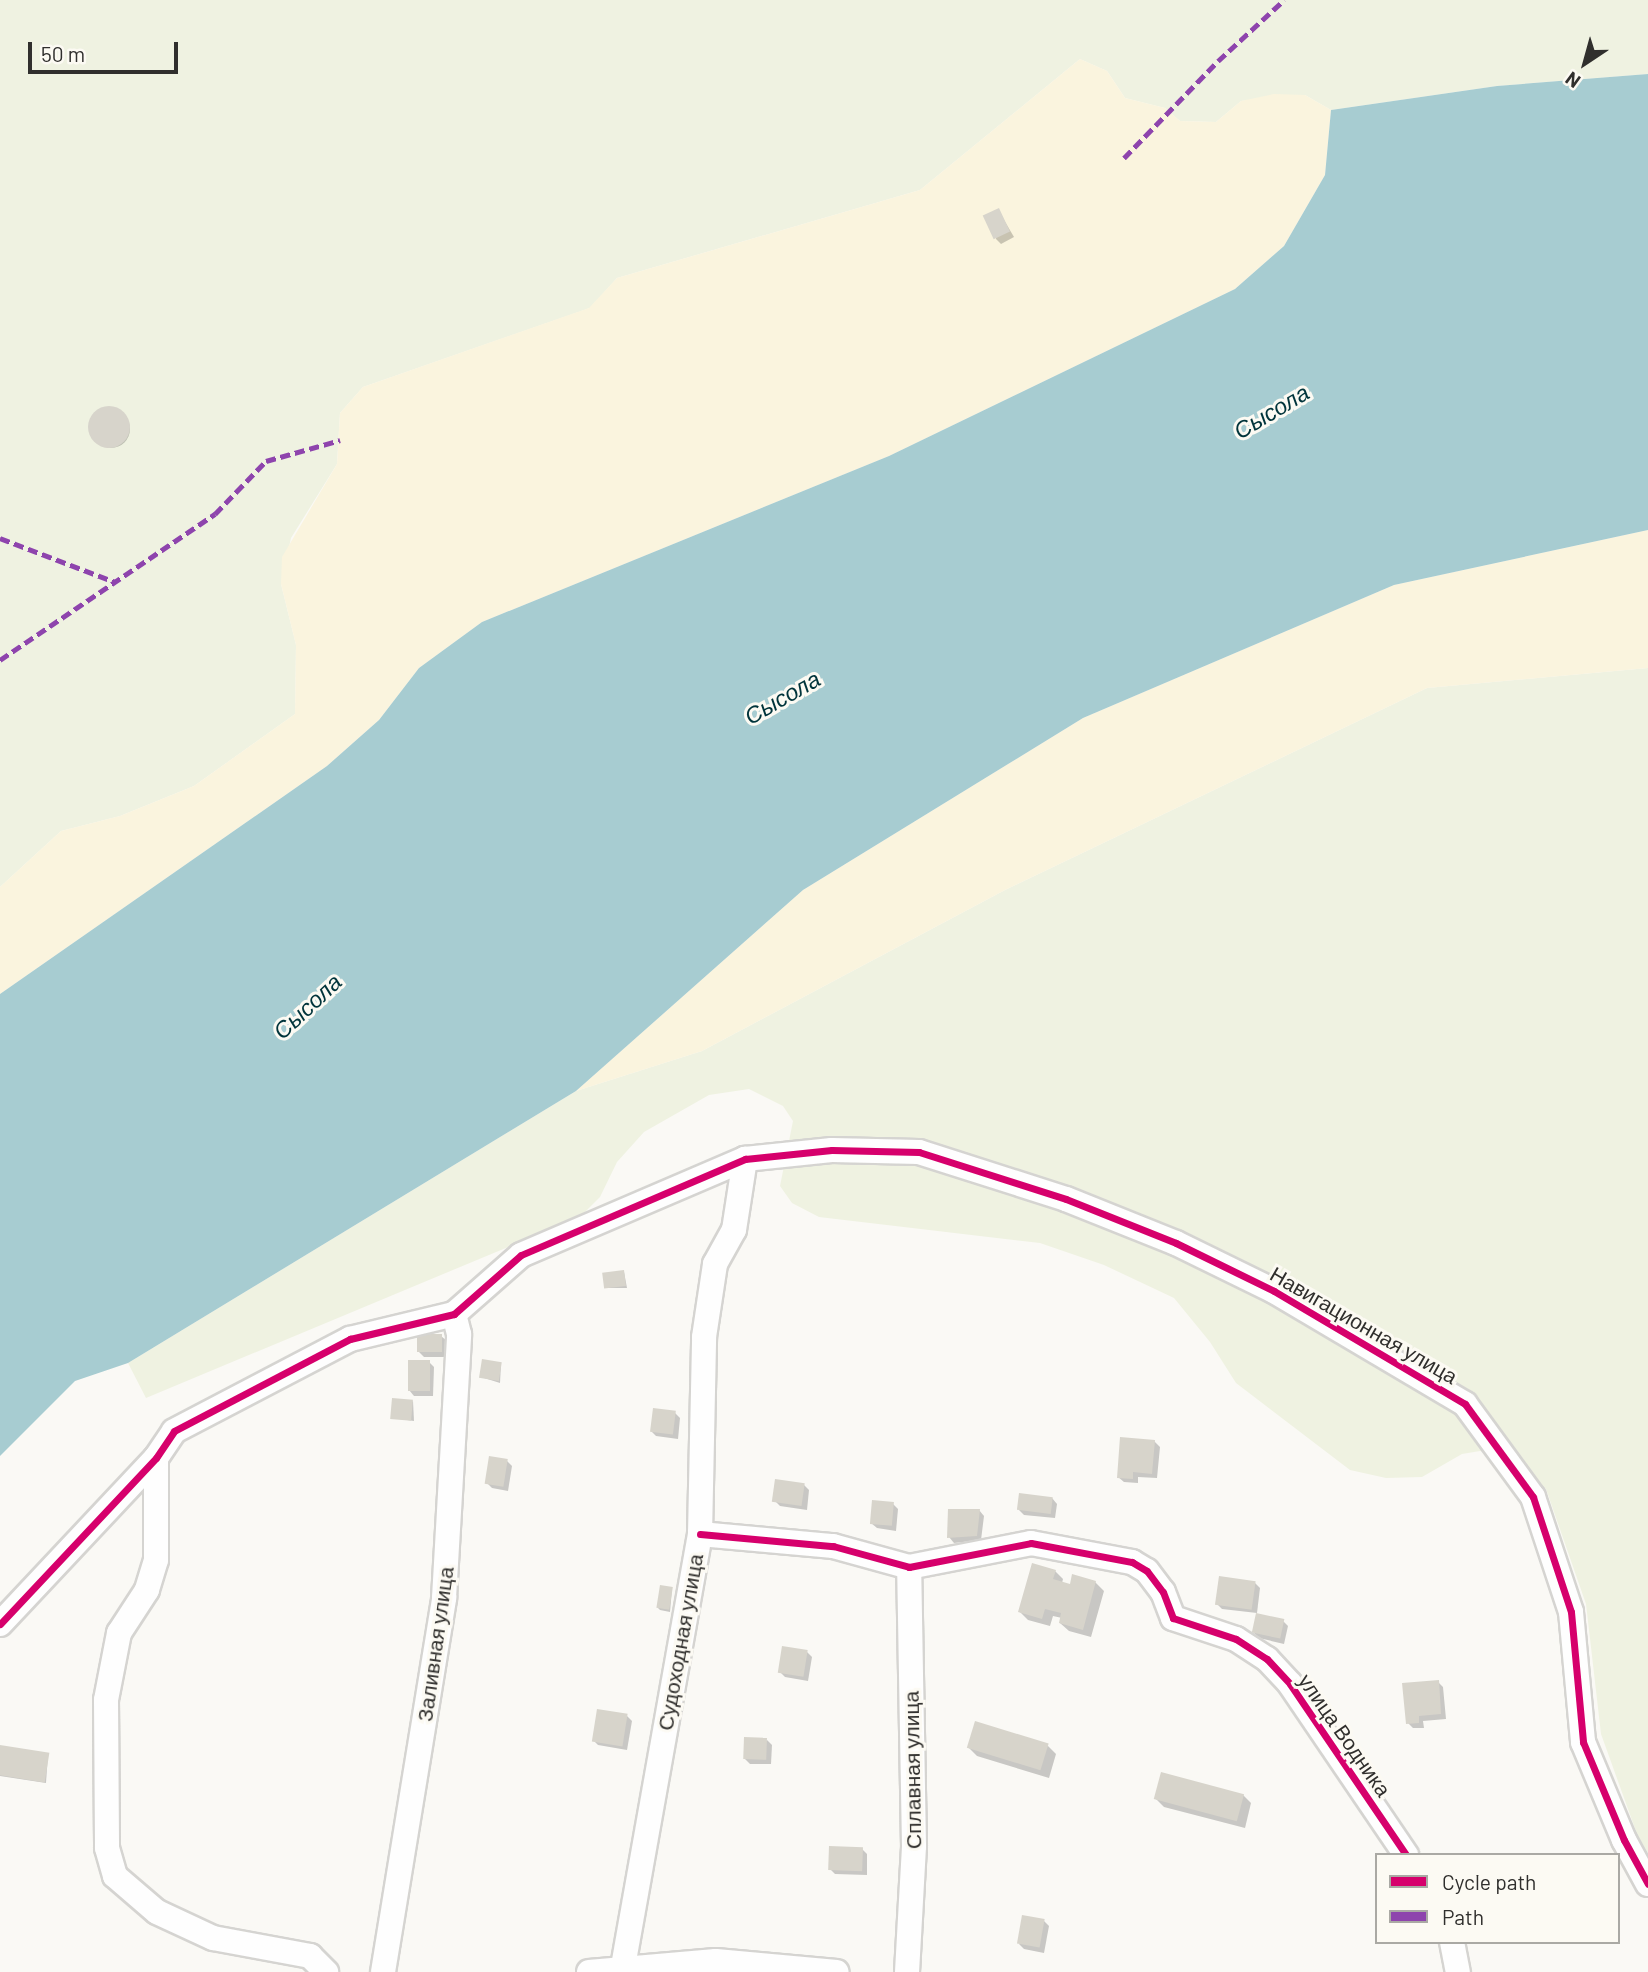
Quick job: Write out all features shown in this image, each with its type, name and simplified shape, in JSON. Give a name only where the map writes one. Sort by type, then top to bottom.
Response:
[{"type":"street","name":"Навигационная улица","points":[[454,1314],[521,1255],[745,1159],[832,1150],[919,1152],[1066,1199],[1176,1243],[1274,1291],[1465,1404],[1533,1497],[1570,1612],[1583,1742],[1624,1840],[1648,1884]]},
{"type":"street","name":"Судоходная улица","points":[[622,1970],[700,1534],[704,1337],[716,1264],[734,1230],[745,1159]]},
{"type":"street","points":[[0,1624],[156,1458],[174,1431],[350,1339],[454,1314]]},
{"type":"street","name":"Заливная улица","points":[[383,1972],[444,1598],[459,1334],[454,1314]]},
{"type":"street","points":[[156,1458],[156,1560],[147,1590],[119,1633],[106,1700],[107,1848],[115,1876],[157,1912],[214,1938],[310,1956],[326,1972]]},
{"type":"street","name":"улица Водника","points":[[700,1534],[833,1546],[909,1567],[1031,1543],[1132,1562],[1147,1571],[1163,1592],[1173,1618],[1236,1639],[1267,1659],[1290,1685],[1405,1853]]},
{"type":"street","name":"Сплавная улица","points":[[907,1972],[914,1846],[909,1567]]},
{"type":"street","points":[[1452,1944],[1458,1972]]},
{"type":"street","points":[[589,1972],[716,1961],[836,1972]]},
{"type":"green space","points":[[0,0],[1648,0],[1648,74],[1497,86],[1331,110],[1305,95],[1241,101],[1216,122],[1180,121],[1165,108],[1125,98],[1107,71],[1080,59],[920,190],[617,278],[590,308],[363,387],[340,413],[337,464],[291,538],[281,584],[296,645],[295,714],[194,786],[120,816],[61,831],[0,887]]},
{"type":"green space","points":[[1648,668],[1648,1853],[1637,1834],[1601,1734],[1586,1604],[1546,1489],[1513,1459],[1480,1451],[1462,1454],[1422,1477],[1386,1478],[1350,1470],[1236,1383],[1210,1342],[1174,1298],[1104,1265],[1040,1243],[819,1217],[792,1203],[780,1186],[793,1121],[783,1106],[749,1089],[709,1095],[644,1132],[617,1162],[600,1197],[580,1217],[146,1398],[128,1363],[576,1091],[702,1051],[1005,890],[1427,688]]},
{"type":"sand","points":[[1080,59],[1107,71],[1125,98],[1165,108],[1180,121],[1216,122],[1241,101],[1274,94],[1305,95],[1331,110],[1325,175],[1284,246],[1235,289],[889,456],[482,622],[419,668],[379,720],[327,766],[0,994],[0,887],[61,831],[120,816],[194,786],[295,714],[296,645],[281,584],[282,557],[337,464],[340,413],[363,387],[589,308],[617,278],[920,190]]},
{"type":"sand","points":[[1648,530],[1648,668],[1427,688],[1005,890],[702,1051],[576,1091],[803,890],[1083,718],[1394,585]]},
{"type":"water","name":"Сысола","points":[[1648,74],[1648,530],[1394,585],[1083,718],[803,890],[576,1091],[128,1363],[75,1381],[0,1456],[0,994],[327,766],[379,720],[419,668],[482,622],[889,456],[1235,289],[1284,246],[1325,175],[1331,110],[1497,86]]},
{"type":"building","points":[[999,208],[1010,232],[994,239],[983,216]]},
{"type":"building","points":[[109,406],[124,412],[130,427],[124,442],[109,448],[94,442],[88,427],[94,412]]},
{"type":"building","points":[[624,1270],[626,1286],[604,1289],[602,1273]]},
{"type":"building","points":[[417,1334],[442,1334],[442,1352],[417,1352]]},
{"type":"building","points":[[482,1359],[502,1362],[499,1381],[479,1378]]},
{"type":"building","points":[[408,1360],[430,1360],[430,1391],[408,1391]]},
{"type":"building","points":[[392,1398],[413,1400],[411,1421],[390,1419]]},
{"type":"building","points":[[653,1408],[676,1411],[673,1435],[650,1432]]},
{"type":"building","points":[[1120,1437],[1155,1440],[1152,1474],[1133,1472],[1133,1479],[1117,1478]]},
{"type":"building","points":[[489,1456],[508,1459],[503,1487],[485,1484]]},
{"type":"building","points":[[775,1479],[805,1483],[802,1506],[772,1502]]},
{"type":"building","points":[[1019,1493],[1053,1497],[1051,1514],[1017,1510]]},
{"type":"building","points":[[872,1500],[894,1502],[892,1526],[870,1524]]},
{"type":"building","points":[[948,1509],[980,1509],[977,1536],[947,1538]]},
{"type":"building","points":[[1032,1563],[1056,1570],[1053,1579],[1070,1584],[1072,1574],[1096,1581],[1083,1630],[1059,1623],[1061,1613],[1045,1609],[1042,1619],[1018,1612]]},
{"type":"building","points":[[1219,1576],[1256,1581],[1252,1610],[1215,1605]]},
{"type":"building","points":[[660,1585],[673,1587],[669,1610],[656,1608]]},
{"type":"building","points":[[1256,1613],[1284,1619],[1280,1639],[1252,1633]]},
{"type":"building","points":[[782,1646],[808,1650],[803,1677],[778,1673]]},
{"type":"building","points":[[1439,1680],[1441,1714],[1419,1716],[1419,1723],[1406,1724],[1402,1683]]},
{"type":"building","points":[[597,1709],[628,1714],[622,1746],[592,1742]]},
{"type":"building","points":[[975,1721],[1049,1744],[1040,1770],[967,1748]]},
{"type":"building","points":[[744,1737],[767,1738],[766,1760],[743,1759]]},
{"type":"building","points":[[0,1745],[49,1753],[45,1782],[0,1775]]},
{"type":"building","points":[[1161,1772],[1244,1794],[1237,1821],[1154,1799]]},
{"type":"building","points":[[829,1846],[863,1847],[862,1871],[828,1870]]},
{"type":"building","points":[[1022,1915],[1045,1919],[1040,1948],[1017,1944]]},
{"type":"marked path","points":[[1124,158],[1218,61],[1284,0]]},
{"type":"marked path","points":[[0,660],[215,514],[266,461],[340,440]]},
{"type":"marked path","points":[[0,538],[115,582]]},
{"type":"cycle path","points":[[0,1624],[156,1458],[174,1431],[350,1339],[454,1314],[521,1255],[745,1159],[832,1150],[919,1152],[1066,1199],[1176,1243],[1274,1291],[1465,1404],[1533,1497],[1571,1612],[1583,1742],[1624,1840],[1648,1884]]},
{"type":"cycle path","points":[[700,1534],[833,1546],[909,1567],[1031,1543],[1132,1562],[1147,1571],[1163,1592],[1173,1618],[1236,1639],[1267,1659],[1290,1684],[1405,1853]]}]
